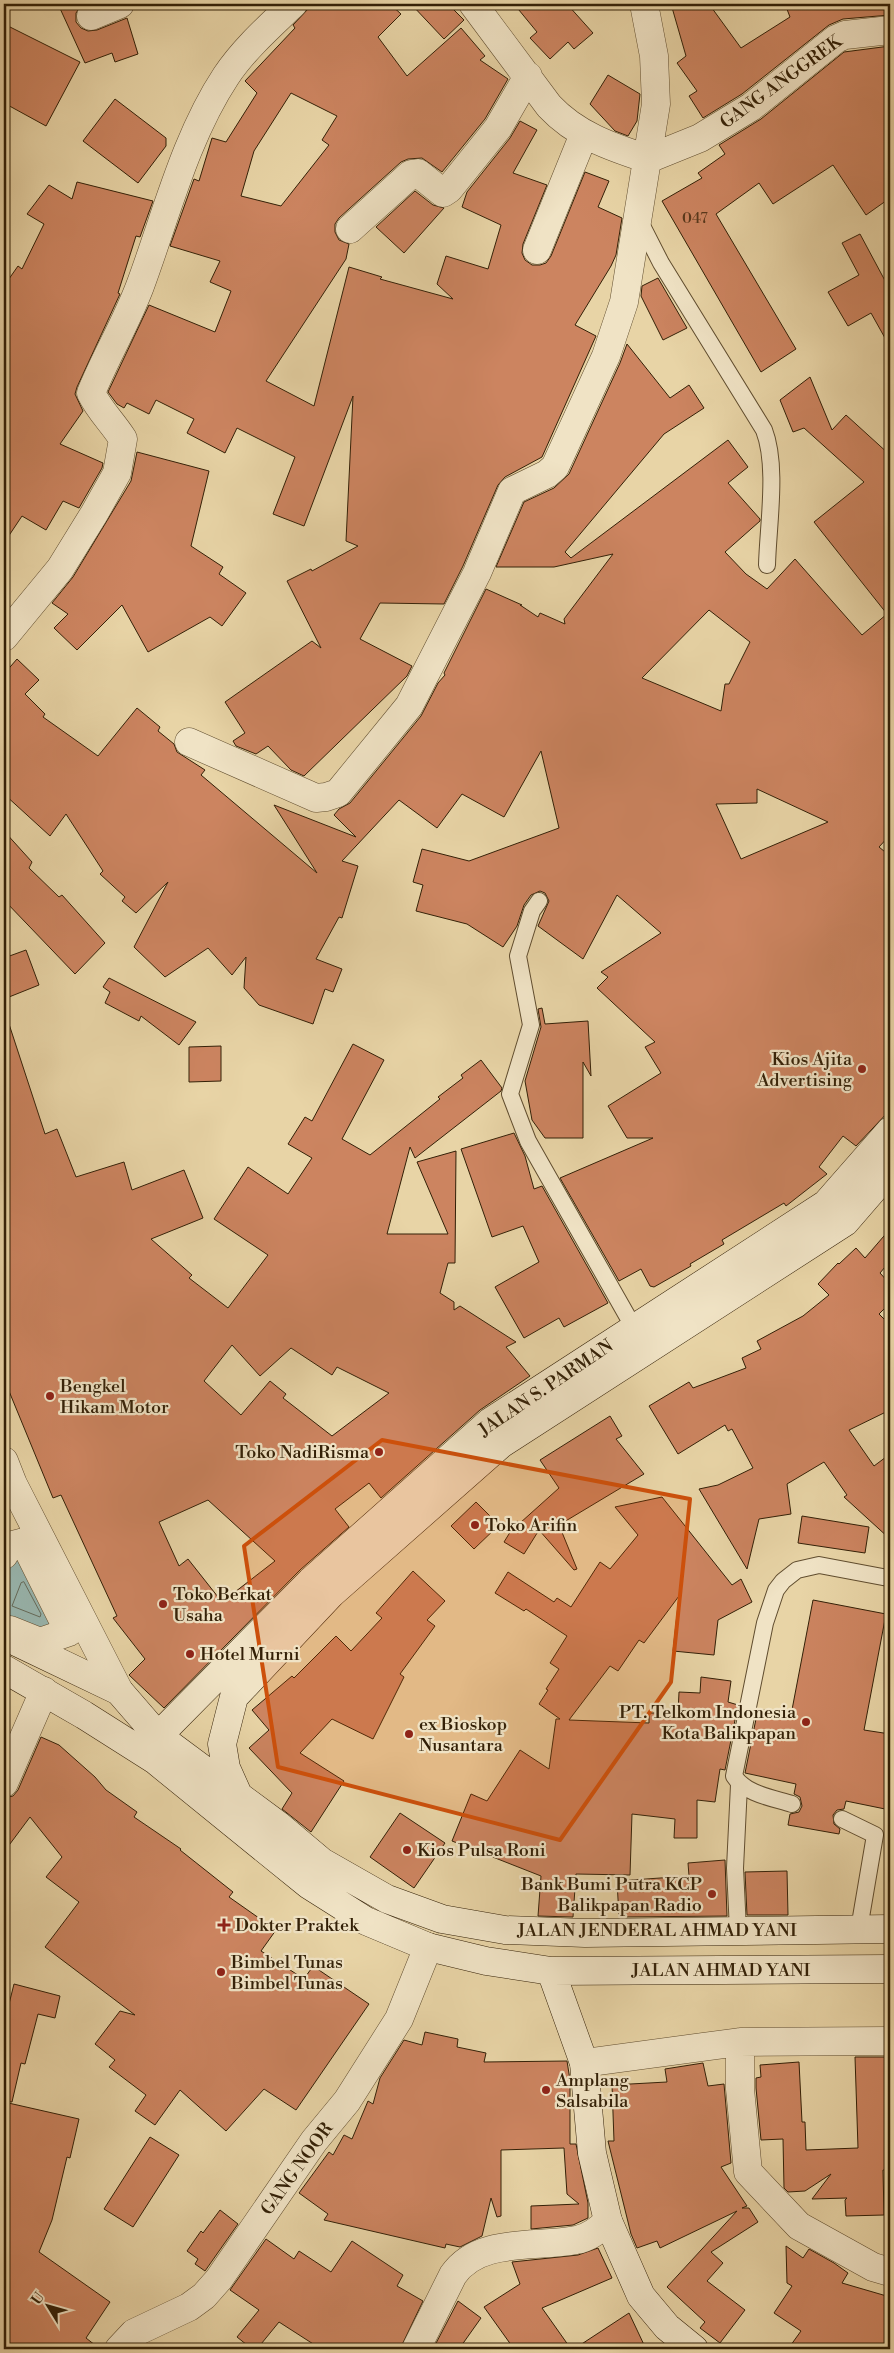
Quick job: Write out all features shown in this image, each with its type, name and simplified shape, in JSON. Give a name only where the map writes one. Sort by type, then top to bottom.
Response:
[{"type":"street","points":[[91,16],[120,4]]},
{"type":"street","points":[[474,4],[563,120],[584,134],[613,148],[648,159]]},
{"type":"street","points":[[190,742],[316,798],[326,798],[338,793],[349,781],[409,706],[477,573],[512,491],[547,474],[554,467],[617,328],[624,302],[654,125],[656,82],[644,4]]},
{"type":"street","points":[[4,637],[60,569],[116,473],[123,439],[112,420],[97,406],[91,393],[127,318],[170,196],[213,98],[227,75],[283,7]]},
{"type":"street","name":"GANG ANGGREK","points":[[648,159],[700,138],[751,107],[836,39],[845,35],[890,30]]},
{"type":"street","points":[[350,230],[411,174],[418,173],[440,191],[446,192],[491,138],[528,76]]},
{"type":"street","points":[[537,250],[584,134]]},
{"type":"street","name":"JALAN S. PARMAN","points":[[158,1736],[311,1581],[490,1422],[826,1204],[890,1131]]},
{"type":"street","name":"JALAN S. PARMAN","points":[[239,1797],[226,1768],[222,1744],[234,1697],[331,1594],[502,1444],[845,1222],[890,1170]]},
{"type":"street","points":[[4,1515],[8,1472]]},
{"type":"street","points":[[8,1472],[119,1691]]},
{"type":"street","points":[[4,1555],[9,1546],[24,1542],[69,1632],[40,1642],[4,1628]]},
{"type":"street","name":"JALAN JENDERAL AHMAD YANI","points":[[4,1636],[119,1691],[158,1736],[278,1825],[322,1862],[387,1899],[442,1919],[505,1930],[585,1933],[890,1930]]},
{"type":"street","name":"JALAN JENDERAL AHMAD YANI","points":[[4,1669],[44,1691],[155,1760],[309,1885],[366,1921],[428,1947],[486,1961],[551,1970]]},
{"type":"street","points":[[4,1783],[44,1691]]},
{"type":"street","name":"GANG NOOR","points":[[118,2349],[134,2334],[188,2307],[204,2296],[219,2279],[314,2141],[347,2101],[399,2018],[428,1947]]},
{"type":"street","points":[[551,1970],[584,2063],[592,2153],[608,2221],[641,2296],[667,2326],[694,2349]]},
{"type":"street","name":"JALAN AHMAD YANI","points":[[551,1970],[890,1970]]},
{"type":"street","points":[[584,2063],[740,2042],[890,2040]]},
{"type":"street","points":[[740,2042],[740,2089],[748,2172],[799,2226],[873,2267],[890,2272]]},
{"type":"street","points":[[416,2349],[453,2274],[461,2264],[473,2256],[516,2244],[577,2240],[596,2232],[608,2221]]},
{"type":"lane","points":[[638,217],[662,263],[764,430],[770,446],[771,465],[766,565]]},
{"type":"lane","points":[[539,901],[532,911],[518,956],[531,1025],[510,1094],[528,1141],[634,1328]]},
{"type":"lane","points":[[738,1930],[735,1868],[739,1785],[734,1776],[765,1623],[776,1590],[783,1581],[797,1570],[819,1565],[888,1578]]},
{"type":"lane","points":[[739,1785],[792,1804]]},
{"type":"lane","points":[[842,1818],[875,1835],[859,1929]]},
{"type":"highlighted area","points":[[382,1440],[690,1499],[671,1682],[560,1840],[278,1767],[244,1546]]},
{"type":"water","points":[[21,1550],[60,1627],[45,1634],[4,1615],[4,1596],[6,1595],[12,1553]]},
{"type":"building","points":[[58,4],[82,4],[76,13],[76,22],[81,28],[88,31],[97,30],[127,18],[138,54],[115,62],[112,53],[85,63]]},
{"type":"building","points":[[308,4],[390,4],[401,14],[378,37],[407,76],[461,28],[485,56],[480,60],[508,79],[485,119],[442,172],[422,158],[408,159],[401,162],[339,218],[335,224],[335,232],[339,240],[349,244],[346,259],[266,381],[314,406],[349,267],[382,277],[380,279],[453,299],[437,284],[446,256],[488,269],[501,225],[462,207],[467,192],[510,138],[520,121],[537,130],[513,173],[547,185],[523,244],[522,253],[525,260],[532,265],[540,265],[546,263],[551,256],[585,172],[609,181],[598,207],[622,218],[616,255],[575,325],[596,336],[542,457],[505,477],[498,485],[463,566],[444,604],[380,603],[360,639],[412,666],[407,676],[304,776],[291,770],[268,746],[256,754],[236,746],[233,741],[245,733],[225,702],[312,641],[321,648],[287,581],[311,569],[312,571],[358,546],[346,541],[353,396],[304,526],[273,514],[295,457],[237,428],[225,453],[187,433],[194,419],[156,400],[149,414],[127,403],[124,408],[117,404],[108,392],[149,305],[215,332],[231,291],[210,282],[220,261],[170,246],[194,179],[199,181],[212,138],[226,142],[257,93],[245,81],[295,28],[293,25],[308,9]],"holes":[[[291,93],[337,116],[322,140],[329,145],[281,206],[241,196],[254,151]]]},
{"type":"building","points":[[411,4],[448,4],[464,20],[444,39]]},
{"type":"building","points":[[514,4],[567,4],[593,33],[574,49],[568,42],[550,59],[530,38],[537,32]]},
{"type":"building","points":[[671,4],[709,4],[741,48],[790,17],[785,4],[890,4],[890,15],[843,19],[829,25],[742,94],[703,118],[689,96],[697,91],[677,63],[686,56]]},
{"type":"building","points":[[4,24],[80,62],[46,126],[4,103]]},
{"type":"building","points":[[890,46],[890,198],[866,215],[833,165],[773,204],[759,183],[716,214],[796,349],[761,372],[662,201],[702,178],[698,173],[725,154],[719,145],[761,119],[844,52]]},
{"type":"building","points":[[608,75],[640,94],[637,121],[628,136],[615,131],[590,104]]},
{"type":"building","points":[[115,99],[166,138],[166,146],[138,183],[83,141]]},
{"type":"building","points":[[77,182],[153,201],[140,237],[136,236],[118,293],[120,294],[77,387],[75,394],[83,411],[60,444],[103,463],[102,468],[79,508],[63,501],[46,530],[22,516],[4,543],[4,286],[18,266],[22,269],[44,224],[27,214],[49,185],[72,199]]},
{"type":"building","points":[[415,191],[433,205],[444,208],[404,253],[376,227]]},
{"type":"building","points":[[860,234],[890,290],[890,347],[871,313],[848,326],[828,292],[859,275],[842,243]]},
{"type":"building","points":[[658,278],[687,328],[663,340],[641,296],[642,286]]},
{"type":"building","points":[[627,344],[670,398],[689,385],[704,408],[664,434],[565,552],[571,558],[728,440],[748,467],[728,483],[760,521],[725,552],[746,574],[767,589],[795,559],[862,635],[887,614],[814,522],[864,482],[804,428],[793,432],[780,400],[810,377],[832,430],[846,415],[890,455],[890,835],[879,847],[890,856],[890,1110],[856,1146],[843,1136],[819,1167],[827,1174],[786,1206],[784,1203],[722,1240],[724,1244],[654,1287],[650,1286],[641,1269],[619,1281],[560,1178],[653,1138],[627,1138],[608,1106],[661,1073],[645,1047],[655,1042],[597,988],[608,977],[601,972],[661,933],[617,895],[583,959],[538,926],[549,901],[545,893],[540,891],[531,895],[524,905],[517,926],[503,947],[467,924],[416,911],[423,885],[413,882],[422,849],[469,861],[559,828],[541,751],[504,817],[462,794],[437,828],[399,800],[342,861],[358,866],[342,918],[339,917],[316,959],[342,969],[333,992],[325,989],[313,1024],[259,1005],[244,988],[246,957],[232,975],[208,948],[165,977],[134,947],[168,882],[136,913],[122,901],[125,897],[100,874],[103,871],[66,814],[50,836],[4,794],[4,674],[17,659],[39,680],[25,694],[45,714],[43,717],[98,756],[137,708],[160,727],[158,731],[174,744],[177,752],[205,770],[201,775],[317,873],[274,805],[356,837],[334,815],[339,809],[350,803],[421,716],[438,683],[445,675],[444,673],[486,589],[522,605],[520,605],[538,617],[540,613],[565,624],[564,619],[613,554],[554,567],[496,567],[524,502],[554,488],[569,474]],"holes":[[[709,610],[750,642],[729,684],[725,684],[721,711],[642,678]],[[757,789],[828,822],[741,859],[716,804],[757,803]]]},
{"type":"building","points":[[137,452],[209,471],[191,546],[223,567],[219,574],[246,593],[222,626],[210,617],[148,652],[122,605],[77,650],[54,628],[68,614],[52,603],[73,577],[131,481]]},
{"type":"building","points":[[4,831],[32,862],[29,868],[59,897],[62,895],[105,943],[75,974],[4,900]]},
{"type":"building","points":[[26,950],[39,985],[4,999],[4,958]]},
{"type":"building","points":[[109,978],[196,1022],[179,1045],[141,1016],[139,1021],[105,1003],[110,992],[103,987]]},
{"type":"building","points":[[542,1008],[545,1024],[588,1021],[591,1076],[583,1062],[583,1138],[545,1138],[532,1120],[525,1081],[541,1027],[538,1009]]},
{"type":"building","points":[[8,1021],[45,1134],[57,1129],[76,1177],[124,1162],[132,1190],[184,1170],[203,1218],[151,1239],[192,1275],[189,1278],[228,1308],[268,1255],[214,1219],[248,1167],[288,1194],[312,1158],[288,1144],[305,1117],[312,1121],[353,1044],[384,1060],[342,1139],[370,1155],[440,1099],[438,1097],[463,1078],[461,1075],[481,1060],[502,1088],[501,1091],[415,1158],[410,1147],[387,1234],[448,1234],[417,1162],[456,1151],[455,1263],[448,1263],[440,1293],[454,1302],[454,1310],[460,1306],[516,1342],[506,1347],[530,1376],[480,1410],[381,1498],[369,1483],[335,1509],[349,1527],[300,1570],[164,1708],[129,1675],[145,1659],[113,1618],[117,1616],[61,1495],[53,1498],[4,1379],[4,1022]],"holes":[[[232,1345],[260,1376],[291,1348],[332,1375],[337,1367],[389,1393],[332,1436],[283,1398],[286,1394],[270,1381],[241,1415],[204,1381]],[[208,1500],[275,1561],[222,1602],[188,1559],[179,1566],[159,1522]]]},
{"type":"building","points":[[221,1046],[221,1081],[189,1082],[189,1047]]},
{"type":"building","points":[[514,1133],[525,1156],[534,1189],[542,1186],[608,1303],[564,1327],[559,1318],[524,1338],[495,1287],[539,1262],[523,1226],[492,1237],[461,1149]]},
{"type":"building","points":[[890,1229],[890,1261],[880,1273],[890,1284],[890,1303],[879,1314],[890,1325],[890,1410],[849,1430],[874,1466],[890,1454],[890,1539],[844,1497],[847,1495],[824,1462],[787,1484],[791,1514],[759,1519],[747,1569],[699,1489],[718,1485],[753,1468],[732,1429],[728,1431],[725,1425],[678,1454],[649,1406],[689,1382],[693,1388],[746,1368],[742,1358],[761,1349],[757,1341],[803,1316],[829,1295],[818,1284],[856,1248],[865,1258]]},
{"type":"building","points":[[610,1416],[622,1436],[616,1439],[644,1474],[559,1525],[577,1569],[574,1570],[539,1530],[524,1554],[504,1542],[517,1521],[520,1523],[559,1488],[540,1460]]},
{"type":"building","points":[[662,1497],[732,1585],[741,1579],[752,1602],[718,1620],[714,1655],[673,1651],[679,1596],[644,1643],[639,1640],[618,1671],[610,1666],[569,1720],[649,1723],[649,1713],[678,1713],[679,1692],[700,1693],[701,1677],[731,1681],[728,1702],[738,1705],[725,1770],[720,1769],[715,1802],[697,1800],[697,1838],[674,1838],[675,1819],[632,1814],[630,1875],[576,1874],[573,1917],[538,1916],[541,1876],[452,1841],[471,1794],[487,1801],[520,1750],[549,1769],[556,1719],[560,1719],[539,1704],[559,1669],[550,1663],[567,1636],[526,1609],[524,1611],[495,1593],[508,1572],[554,1602],[557,1598],[571,1607],[600,1562],[610,1569],[638,1535],[615,1507]]},
{"type":"building","name":"Toko Arifin","points":[[476,1502],[499,1525],[474,1549],[451,1526]]},
{"type":"building","points":[[802,1516],[869,1527],[865,1553],[798,1543]]},
{"type":"building","points":[[413,1571],[445,1601],[427,1620],[435,1626],[400,1674],[404,1677],[373,1739],[332,1719],[300,1753],[344,1781],[311,1832],[282,1809],[292,1793],[249,1748],[269,1730],[252,1710],[292,1676],[294,1678],[336,1636],[351,1651],[382,1618],[376,1613]]},
{"type":"building","name":"PT. Telkom Indonesia Kota Balikpapan","points":[[813,1600],[886,1614],[864,1730],[890,1734],[890,1810],[846,1801],[844,1809],[837,1810],[833,1815],[834,1824],[840,1829],[839,1834],[788,1825],[790,1814],[799,1812],[802,1806],[800,1797],[794,1794],[796,1784],[745,1773],[758,1709],[791,1715]]},
{"type":"building","points":[[41,1737],[59,1745],[95,1777],[106,1790],[137,1812],[134,1817],[181,1849],[233,1892],[229,1897],[276,1930],[261,1951],[304,1979],[313,1966],[369,2004],[296,2110],[264,2089],[226,2131],[180,2090],[155,2125],[135,2111],[146,2095],[109,2067],[115,2060],[95,2044],[120,2011],[135,2015],[45,1947],[79,1902],[46,1877],[62,1857],[30,1817],[4,1852],[4,1798],[13,1796],[18,1790]]},
{"type":"building","name":"Kios Pulsa Roni","points":[[400,1813],[445,1843],[414,1888],[370,1857]]},
{"type":"building","points":[[725,1860],[727,1916],[619,1917],[617,1881],[689,1876],[688,1863]]},
{"type":"building","points":[[787,1871],[788,1915],[747,1915],[745,1872]]},
{"type":"building","points":[[14,1984],[60,1996],[55,2018],[38,2014],[25,2064],[21,2063],[12,2102],[4,2101],[4,2024]]},
{"type":"building","points":[[425,2032],[458,2039],[457,2047],[486,2053],[484,2062],[567,2061],[570,2080],[570,2144],[576,2144],[588,2203],[588,2218],[573,2225],[531,2229],[531,2206],[579,2204],[567,2194],[564,2148],[501,2150],[501,2216],[497,2217],[491,2198],[482,2236],[460,2247],[446,2244],[445,2248],[324,2220],[328,2214],[299,2193],[329,2152],[333,2155],[344,2135],[352,2139],[368,2101],[373,2104],[380,2078],[404,2040],[422,2045]]},
{"type":"building","points":[[855,2057],[890,2057],[890,2170],[883,2170],[884,2215],[846,2216],[845,2200],[847,2198],[812,2199],[831,2174],[805,2191],[788,2192],[784,2188],[783,2139],[761,2140],[756,2088],[756,2078],[761,2077],[760,2065],[799,2062],[802,2122],[805,2122],[806,2150],[858,2148]]},
{"type":"building","points":[[703,2063],[708,2086],[724,2084],[731,2163],[721,2167],[747,2206],[742,2208],[749,2208],[758,2222],[711,2252],[723,2263],[707,2281],[745,2310],[720,2343],[700,2328],[705,2322],[667,2287],[737,2211],[660,2248],[657,2241],[637,2248],[631,2234],[608,2141],[614,2141],[612,2085],[667,2082],[665,2069]]},
{"type":"building","points":[[4,2102],[79,2119],[70,2158],[67,2157],[52,2220],[39,2252],[110,2302],[86,2338],[100,2349],[4,2349]]},
{"type":"building","points":[[150,2137],[179,2155],[133,2227],[104,2209]]},
{"type":"building","points":[[220,2210],[238,2224],[205,2271],[195,2264],[198,2259],[187,2251],[201,2231],[203,2233]]},
{"type":"building","points":[[266,2239],[294,2259],[299,2251],[331,2272],[352,2241],[403,2275],[397,2286],[423,2301],[400,2349],[321,2349],[279,2322],[257,2349],[252,2349],[237,2337],[259,2310],[230,2290]]},
{"type":"building","points":[[786,2246],[803,2258],[809,2249],[834,2263],[848,2273],[842,2283],[890,2297],[890,2349],[788,2349],[801,2331],[774,2313],[792,2286],[787,2283]]},
{"type":"building","points":[[598,2248],[612,2278],[542,2308],[571,2349],[514,2349],[484,2307],[520,2284],[512,2262],[578,2255]]},
{"type":"building","points":[[458,2301],[481,2318],[459,2349],[433,2349]]},
{"type":"building","points":[[629,2313],[646,2349],[574,2349]]},
{"type":"place","name":"Kios Ajita Advertising","points":[[862,1069]]},
{"type":"place","name":"Bengkel Hikam Motor","points":[[50,1396]]},
{"type":"place","name":"Toko NadiRisma","points":[[379,1452]]},
{"type":"place","name":"Toko Arifin","points":[[475,1525]]},
{"type":"place","name":"Toko Berkat Usaha","points":[[163,1604]]},
{"type":"place","name":"Hotel Murni","points":[[190,1654]]},
{"type":"place","name":"PT. Telkom Indonesia Kota Balikpapan","points":[[806,1722]]},
{"type":"place","name":"ex Bioskop Nusantara","points":[[409,1734]]},
{"type":"place","name":"Kios Pulsa Roni","points":[[407,1850]]},
{"type":"place","name":"Bank Bumi Putra KCP Balikpapan Radio","points":[[712,1894]]},
{"type":"place","name":"Dokter Praktek","points":[[224,1925]]},
{"type":"place","name":"Bimbel Tunas Bimbel Tunas","points":[[221,1972]]},
{"type":"place","name":"Amplang Salsabila","points":[[546,2090]]}]
